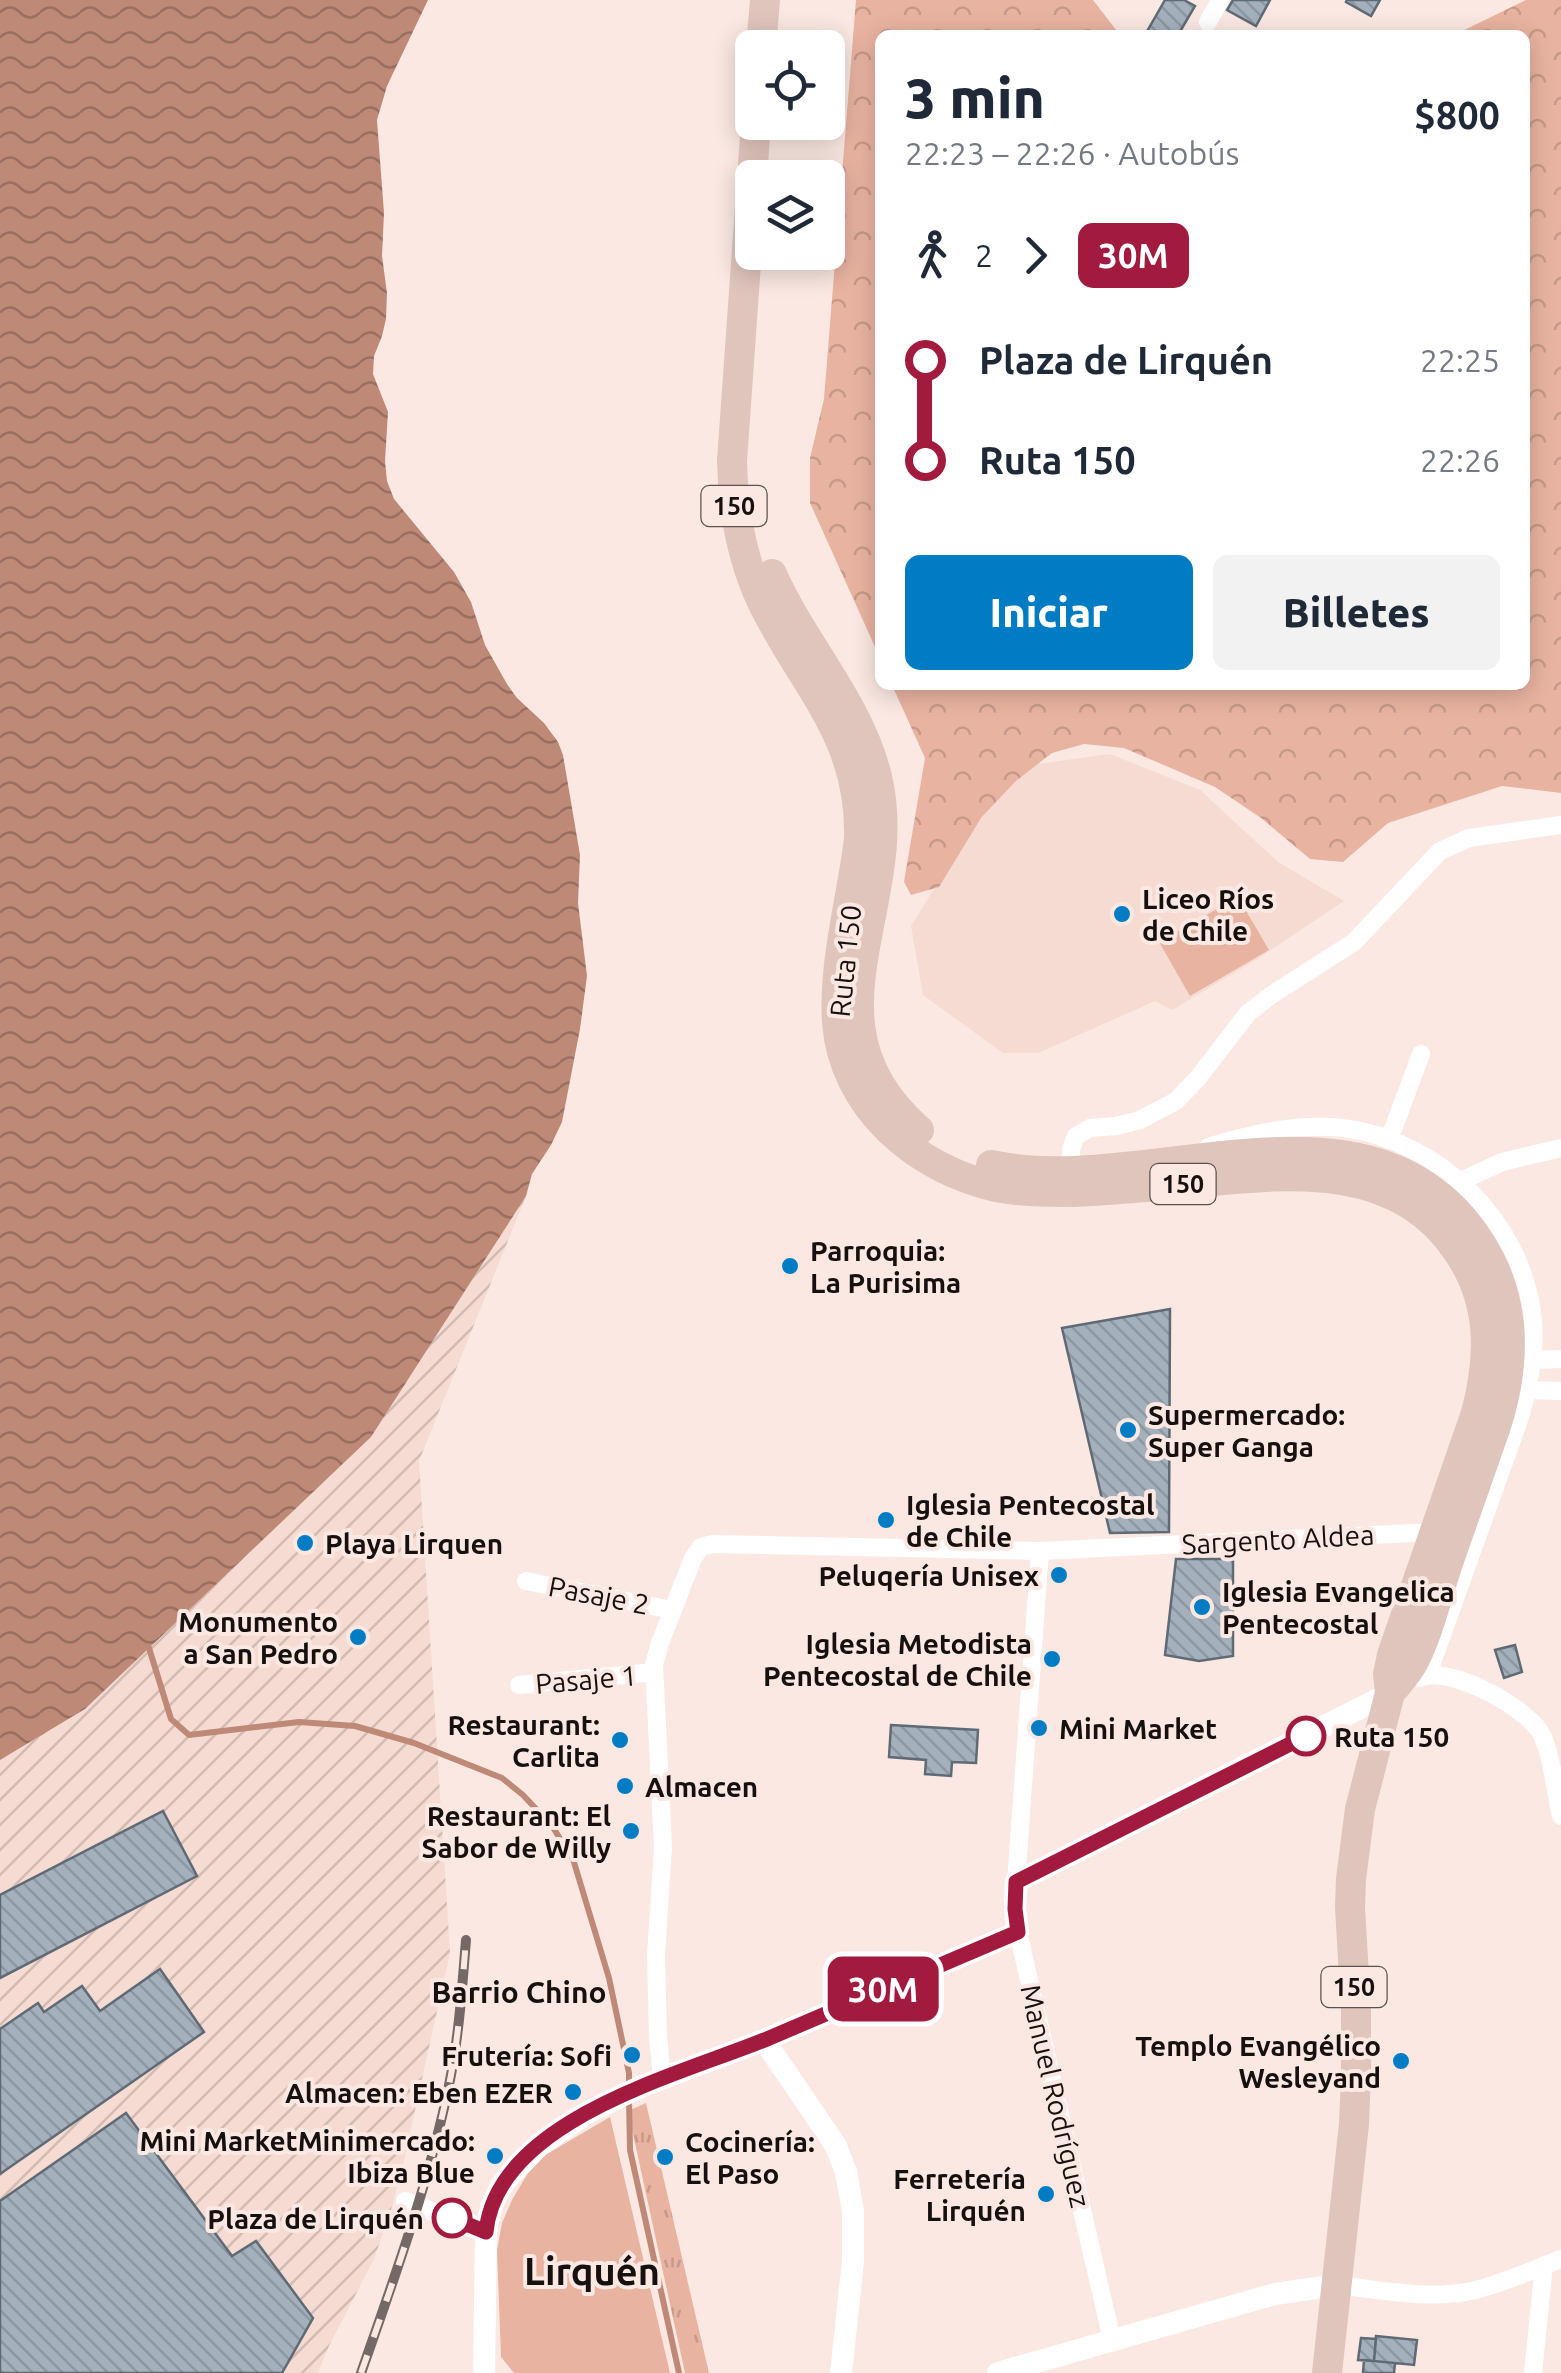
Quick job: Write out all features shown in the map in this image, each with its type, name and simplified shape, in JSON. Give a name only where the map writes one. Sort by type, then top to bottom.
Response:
[{"type":"main road","points":[[762,30],[765,0]]},
{"type":"main road","points":[[782,30],[784,0]]},
{"type":"main road","name":"Ruta 150","points":[[755,140],[732,460],[734,508],[752,579],[834,726],[858,795],[859,840],[837,996],[842,1055],[855,1086],[876,1117],[921,1156],[957,1175],[998,1187],[1072,1181],[1324,1177],[1382,1190],[1402,1200],[1431,1220],[1454,1246],[1472,1276],[1483,1309],[1486,1366],[1476,1413],[1392,1655],[1390,1693]]},
{"type":"main road","name":"Ruta 150","points":[[766,270],[752,454],[758,526],[784,600],[862,732],[882,803],[882,847],[858,987],[859,1024],[867,1057],[882,1088],[900,1112],[945,1148],[984,1164],[1072,1181],[1164,1162],[1294,1151],[1368,1160],[1415,1180],[1449,1204],[1475,1235],[1494,1268],[1506,1300],[1510,1330],[1504,1400],[1416,1658],[1390,1693]]},
{"type":"main road","name":"150","points":[[1327,2373],[1354,2124],[1356,2011],[1351,1878],[1360,1809],[1390,1693]]},
{"type":"street","points":[[1208,22],[1220,0]]},
{"type":"street","points":[[1072,1181],[1071,1150],[1076,1136],[1090,1128],[1140,1120],[1176,1101],[1248,1013],[1354,942],[1440,850],[1469,838],[1561,825]]},
{"type":"street","points":[[1389,1140],[1421,1054]]},
{"type":"street","points":[[1164,1162],[1235,1138],[1296,1128],[1346,1129],[1389,1140],[1424,1157],[1460,1182],[1479,1200],[1512,1248],[1533,1322],[1528,1390],[1428,1674]]},
{"type":"street","points":[[1460,1182],[1502,1162],[1561,1148]]},
{"type":"street","points":[[1532,1360],[1561,1359]]},
{"type":"street","points":[[1528,1390],[1561,1392]]},
{"type":"street","name":"Sargento Aldea","points":[[672,1610],[693,1558],[707,1544],[1040,1552],[1435,1532]]},
{"type":"street","name":"Manuel Rodríguez","points":[[1040,1552],[1015,1909],[1112,2340]]},
{"type":"street","name":"Pasaje 2","points":[[526,1581],[672,1610]]},
{"type":"street","points":[[652,2082],[663,1848],[654,1672],[672,1610]]},
{"type":"street","name":"Pasaje 1","points":[[518,1685],[654,1672]]},
{"type":"street","points":[[1016,1882],[1428,1674],[1478,1687],[1532,1722],[1543,1738],[1561,1816]]},
{"type":"street","points":[[484,2373],[486,2232],[490,2207],[512,2171],[555,2134],[606,2103],[652,2082],[764,2040],[1018,1932]]},
{"type":"street","points":[[764,2040],[836,2146],[846,2172],[852,2212],[852,2261],[841,2373]]},
{"type":"street","points":[[405,2200],[486,2232]]},
{"type":"street","points":[[998,2373],[1275,2294],[1336,2285],[1422,2294],[1459,2293],[1555,2264],[1533,2373]]},
{"type":"shaded area","name":"Liceo Ríos de Chile","points":[[1110,754],[1200,790],[1278,862],[1344,901],[1172,1010],[1155,1001],[1038,1053],[1003,1053],[923,995],[911,926],[972,828],[1031,765]]},
{"type":"shaded area","points":[[526,1196],[419,1461],[450,1953],[401,2173],[374,2259],[318,2373],[0,2373],[0,1760],[85,1709],[371,1437]]},
{"type":"green space","points":[[856,0],[1093,0],[1116,30],[875,30],[875,647],[810,503],[810,458],[824,399],[834,270],[845,270],[843,160]]},
{"type":"green space","points":[[1526,0],[1561,0],[1561,793],[1502,786],[1388,823],[1343,862],[1310,859],[1261,818],[1215,787],[1124,748],[1084,744],[1052,753],[1016,781],[981,818],[939,887],[911,895],[904,882],[925,758],[894,690],[1530,690],[1530,30],[1464,30]]},
{"type":"green space","points":[[1238,897],[1269,950],[1190,996],[1159,942]]},
{"type":"green space","points":[[646,2103],[709,2373],[685,2373],[628,2111]]},
{"type":"green space","name":"Plaza de Lirquén","points":[[610,2117],[670,2373],[514,2373],[501,2357],[497,2250],[502,2223],[535,2161]]},
{"type":"water","points":[[0,0],[428,0],[387,86],[377,120],[387,293],[386,319],[374,356],[373,374],[388,412],[387,481],[394,499],[454,572],[471,602],[485,645],[507,684],[558,742],[580,855],[578,903],[587,976],[562,1122],[532,1174],[526,1196],[371,1437],[85,1709],[0,1760]]},
{"type":"building","points":[[1165,0],[1184,0],[1195,6],[1181,30],[1148,30]]},
{"type":"building","points":[[1233,0],[1270,0],[1256,26],[1227,10]]},
{"type":"building","points":[[1347,0],[1380,0],[1371,16]]},
{"type":"building","name":"Supermercado: Super Ganga","points":[[1170,1309],[1169,1532],[1110,1533],[1062,1328]]},
{"type":"building","name":"Iglesia Evangelica Pentecostal","points":[[1176,1559],[1233,1559],[1233,1656],[1199,1661],[1165,1655]]},
{"type":"building","points":[[1515,1645],[1522,1672],[1504,1678],[1495,1650]]},
{"type":"building","points":[[891,1725],[978,1730],[976,1763],[952,1762],[951,1776],[925,1774],[926,1760],[889,1757]]},
{"type":"building","points":[[163,1811],[197,1876],[0,1978],[0,1895]]},
{"type":"building","points":[[160,1969],[204,2032],[0,2174],[0,2029],[38,2003],[44,2012],[82,1986],[100,2011]]},
{"type":"building","points":[[126,2113],[232,2256],[256,2241],[313,2318],[282,2373],[0,2373],[0,2201]]},
{"type":"building","points":[[1376,2336],[1417,2340],[1414,2365],[1374,2361]]},
{"type":"building","points":[[1361,2338],[1376,2339],[1374,2361],[1358,2360]]},
{"type":"building","points":[[1364,2360],[1395,2363],[1394,2373],[1363,2373]]},
{"type":"waterway","points":[[149,1648],[171,1719],[189,1735],[299,1722],[355,1726],[414,1743],[502,1778],[523,1795],[552,1826],[573,1859],[609,1978],[629,2087]]},
{"type":"waterway","points":[[629,2100],[630,2150],[679,2373]]},
{"type":"railway","points":[[361,2373],[410,2230],[441,2122],[455,2049],[466,1940]]},
{"type":"bus line","name":"30M","points":[[452,2218],[486,2232],[490,2207],[503,2182],[524,2158],[589,2112],[642,2086],[764,2040],[1018,1932],[1016,1882],[1306,1736]]},
{"type":"place","name":"Liceo Ríos de Chile","points":[[1122,914]]},
{"type":"place","name":"Parroquia: La Purisima","points":[[790,1266]]},
{"type":"place","name":"Supermercado: Super Ganga","points":[[1128,1430]]},
{"type":"place","name":"Iglesia Pentecostal de Chile","points":[[886,1520]]},
{"type":"place","name":"Playa Lirquen","points":[[305,1543]]},
{"type":"place","name":"Peluqería Unisex","points":[[1059,1575]]},
{"type":"place","name":"Iglesia Evangelica Pentecostal","points":[[1202,1607]]},
{"type":"place","name":"Monumento a San Pedro","points":[[358,1637]]},
{"type":"place","name":"Iglesia Metodista Pentecostal de Chile","points":[[1052,1659]]},
{"type":"place","name":"Mini Market","points":[[1039,1728]]},
{"type":"place","name":"Ruta 150","points":[[1306,1736]]},
{"type":"place","name":"Restaurant: Carlita","points":[[620,1740]]},
{"type":"place","name":"Almacen","points":[[625,1786]]},
{"type":"place","name":"Restaurant: El Sabor de Willy","points":[[631,1831]]},
{"type":"place","name":"Frutería: Sofi","points":[[632,2055]]},
{"type":"place","name":"Templo Evangélico Wesleyand","points":[[1401,2061]]},
{"type":"place","name":"Almacen: Eben EZER","points":[[573,2092]]},
{"type":"place","name":"Mini MarketMinimercado: Ibiza Blue","points":[[495,2156]]},
{"type":"place","name":"Cocinería: El Paso","points":[[665,2157]]},
{"type":"place","name":"Ferretería Lirquén","points":[[1046,2194]]},
{"type":"place","name":"Plaza de Lirquén","points":[[452,2218]]},
{"type":"district","name":"Barrio Chino","points":[[519,1992]]},
{"type":"district","name":"Lirquén","points":[[592,2271]]}]
